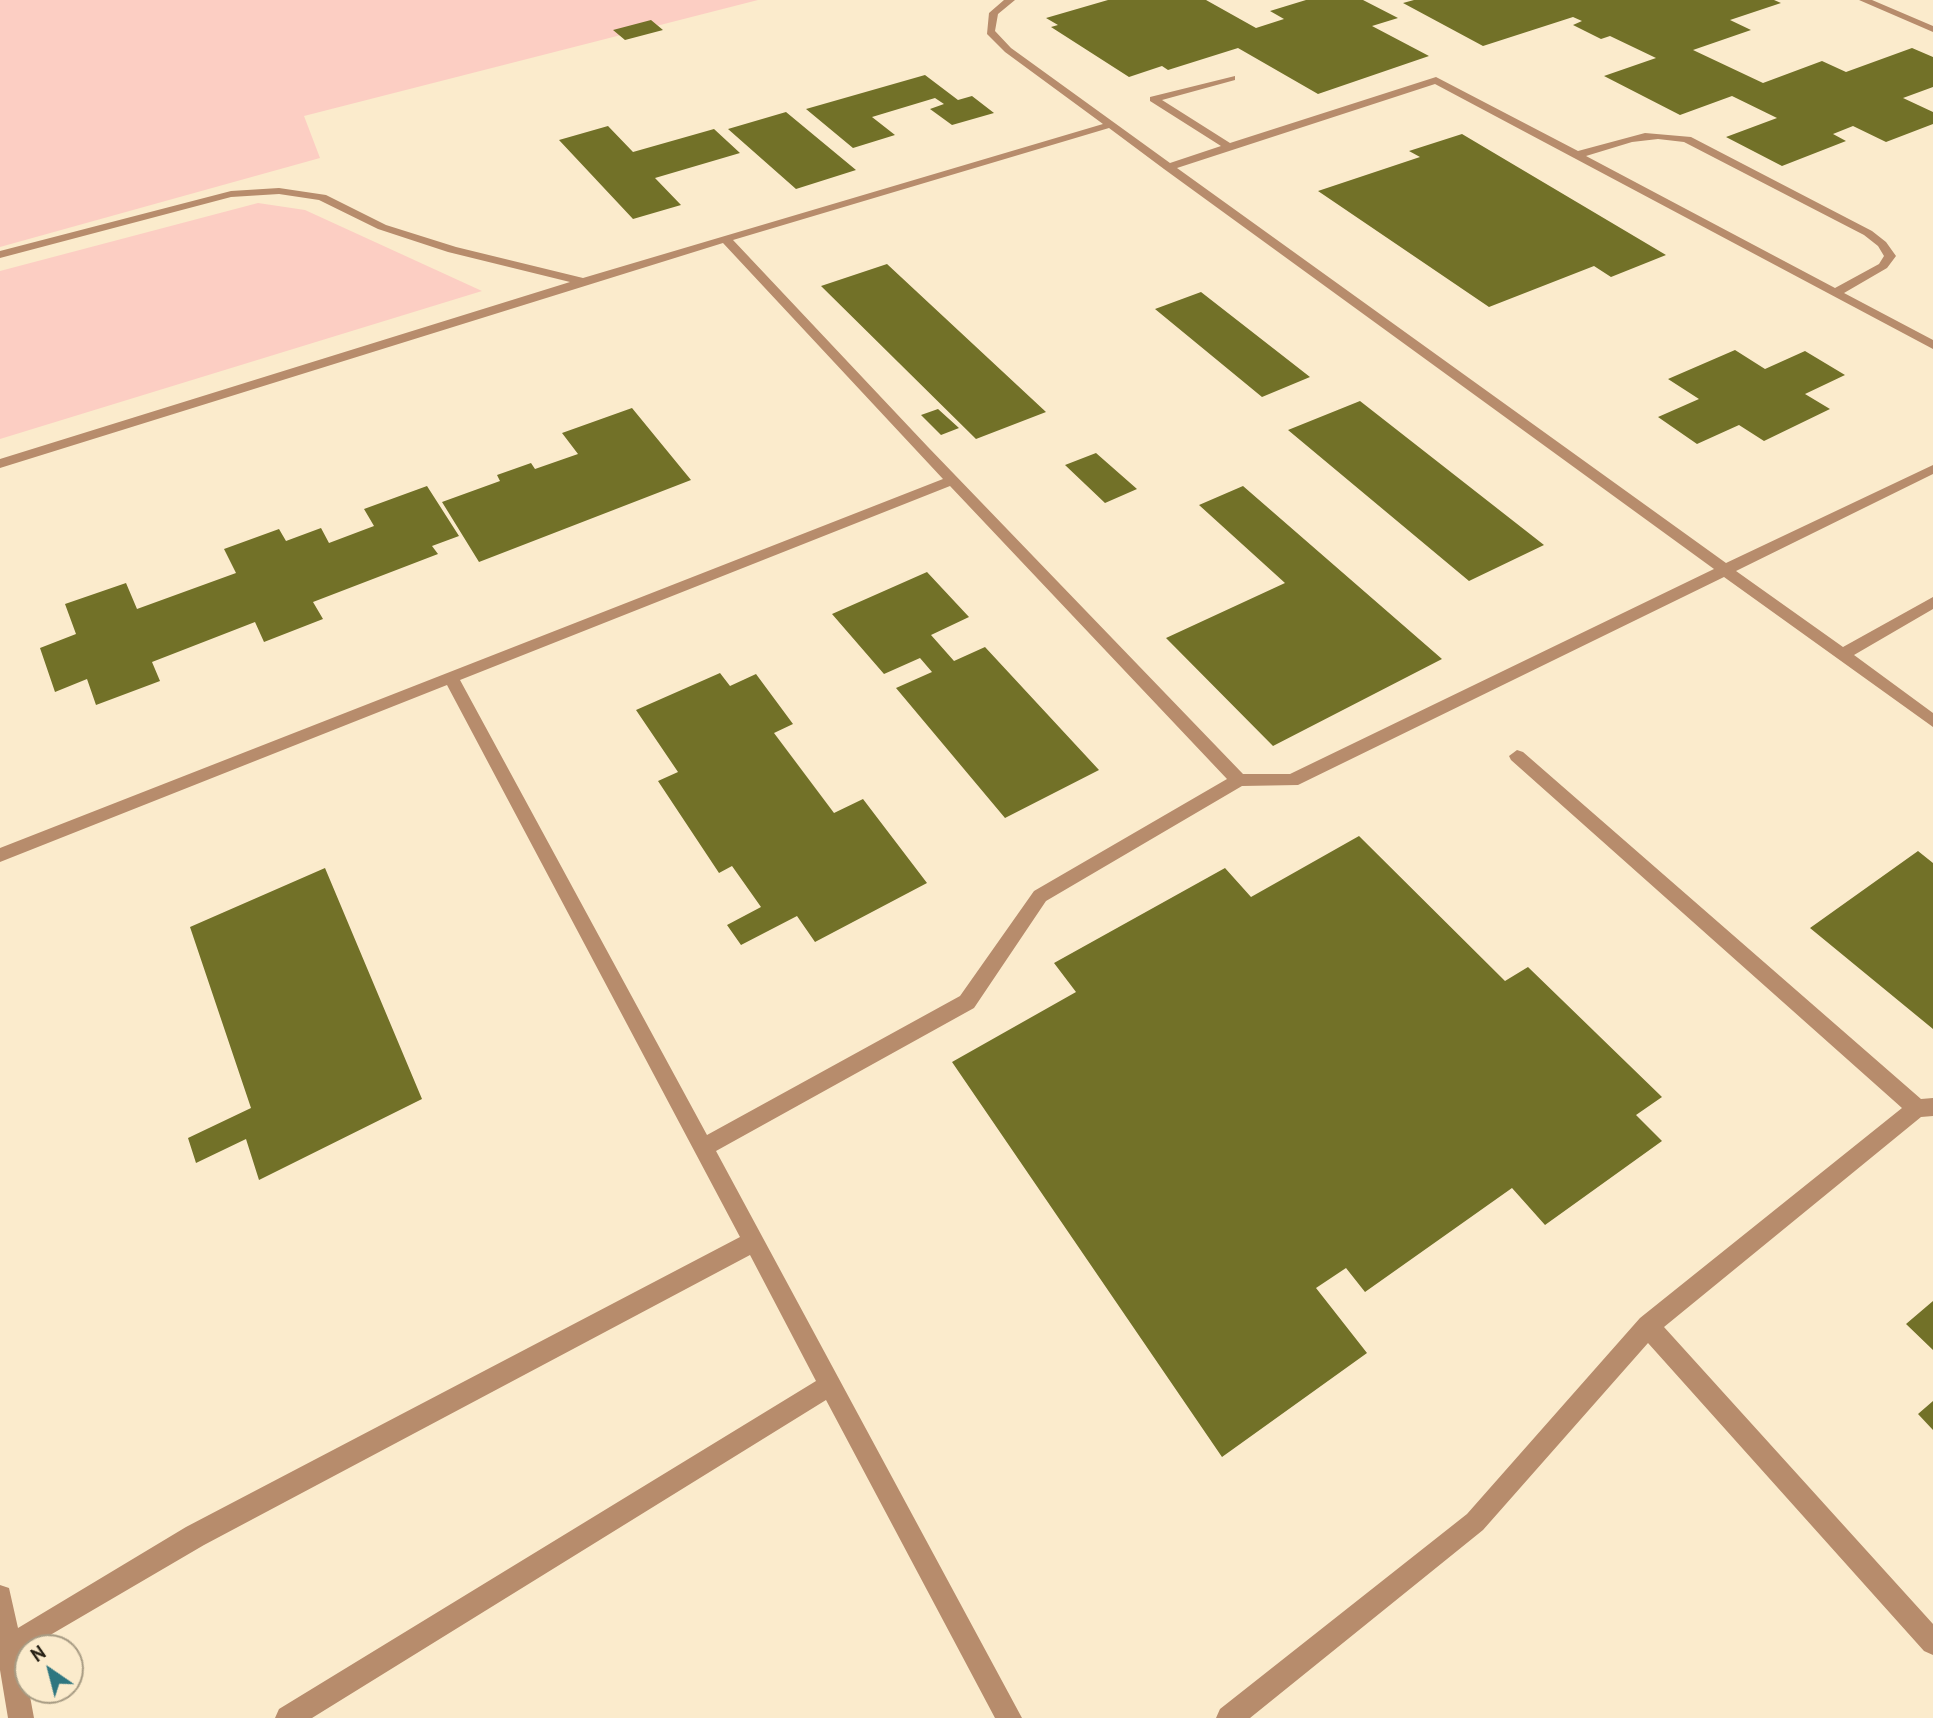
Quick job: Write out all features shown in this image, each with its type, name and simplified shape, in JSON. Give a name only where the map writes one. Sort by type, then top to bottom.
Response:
[{"type":"street","points":[[1010,0],[994,13],[990,32],[1007,50],[1933,721]]},
{"type":"street","points":[[1864,0],[1933,29]]},
{"type":"street","points":[[1229,147],[1154,99],[1231,78]]},
{"type":"street","points":[[1168,167],[1436,80],[1933,345]]},
{"type":"street","points":[[0,464],[725,238],[1109,125]]},
{"type":"street","points":[[1577,155],[1641,134],[1667,134],[1688,139],[1868,233],[1882,244],[1890,256],[1883,266],[1835,293]]},
{"type":"street","points":[[0,255],[232,194],[279,191],[322,197],[382,227],[452,250],[584,282]]},
{"type":"street","points":[[725,238],[1239,780]]},
{"type":"street","points":[[703,1148],[967,1002],[1040,896],[1239,780],[1292,780],[1933,469]]},
{"type":"street","points":[[0,855],[952,480]]},
{"type":"street","points":[[1842,655],[1933,602]]},
{"type":"street","points":[[451,677],[1009,1718]]},
{"type":"street","points":[[1229,1718],[1475,1521],[1648,1326],[1925,1108],[1517,756]]},
{"type":"street","points":[[9,1647],[195,1536],[753,1242]]},
{"type":"street","points":[[1648,1326],[1933,1642]]},
{"type":"street","points":[[288,1718],[830,1385]]},
{"type":"street","points":[[0,1597],[22,1718]]},
{"type":"shaded area","points":[[0,0],[758,0],[304,116],[320,158],[0,247]]},
{"type":"shaded area","points":[[258,203],[305,210],[482,291],[0,439],[0,271]]},
{"type":"building","points":[[1108,0],[1206,0],[1256,28],[1284,19],[1270,11],[1306,0],[1363,0],[1398,18],[1372,26],[1429,56],[1318,94],[1238,48],[1168,70],[1162,66],[1129,77],[1051,27],[1058,25],[1046,18]]},
{"type":"building","points":[[1414,0],[1774,0],[1781,3],[1730,20],[1751,30],[1693,50],[1763,83],[1822,61],[1846,72],[1912,48],[1933,57],[1933,87],[1903,98],[1933,112],[1933,124],[1886,142],[1853,126],[1833,134],[1846,141],[1782,166],[1726,137],[1777,118],[1732,96],[1680,115],[1604,76],[1656,58],[1610,36],[1601,39],[1573,25],[1582,21],[1573,17],[1483,46],[1403,3]]},
{"type":"building","points":[[651,20],[663,30],[625,40],[613,30]]},
{"type":"building","points":[[925,75],[958,100],[972,96],[994,113],[952,125],[930,109],[944,104],[935,98],[872,117],[895,135],[853,148],[806,109]]},
{"type":"building","points":[[786,112],[856,170],[796,189],[728,129]]},
{"type":"building","points":[[608,126],[633,152],[714,129],[740,153],[655,178],[681,205],[633,219],[559,140]]},
{"type":"building","points":[[1462,134],[1666,255],[1611,277],[1594,266],[1489,307],[1318,191],[1420,157],[1409,151]]},
{"type":"building","points":[[887,264],[1046,412],[976,439],[821,286]]},
{"type":"building","points":[[1201,292],[1310,377],[1262,397],[1155,309]]},
{"type":"building","points":[[1735,350],[1765,369],[1805,351],[1845,375],[1805,394],[1830,409],[1764,441],[1739,425],[1697,444],[1658,417],[1699,399],[1668,379]]},
{"type":"building","points":[[1360,401],[1544,545],[1469,581],[1288,430]]},
{"type":"building","points":[[632,408],[691,480],[479,562],[442,502],[500,481],[497,475],[531,463],[535,469],[578,454],[562,433]]},
{"type":"building","points":[[938,409],[959,428],[941,435],[921,415]]},
{"type":"building","points":[[1096,453],[1137,489],[1105,503],[1065,465]]},
{"type":"building","points":[[427,486],[459,536],[432,546],[438,554],[313,602],[323,619],[264,642],[255,622],[152,662],[160,681],[96,705],[87,679],[55,692],[40,648],[76,634],[65,604],[126,583],[137,609],[236,573],[224,549],[279,529],[286,541],[321,528],[329,543],[374,526],[364,509]]},
{"type":"building","points":[[1243,486],[1442,659],[1273,746],[1166,638],[1285,583],[1199,505]]},
{"type":"building","points":[[927,572],[969,617],[931,635],[954,661],[985,647],[1099,770],[1005,818],[896,688],[932,672],[920,658],[884,674],[832,614]]},
{"type":"building","points":[[720,673],[730,686],[756,674],[793,724],[774,733],[834,813],[863,799],[927,883],[815,942],[797,916],[741,945],[727,925],[761,907],[732,866],[719,873],[658,781],[678,772],[636,710]]},
{"type":"building","points":[[1359,836],[1505,981],[1528,967],[1662,1097],[1636,1115],[1662,1141],[1545,1225],[1512,1188],[1365,1292],[1346,1268],[1316,1288],[1367,1353],[1222,1457],[952,1062],[1076,992],[1054,963],[1225,868],[1251,897]]},
{"type":"building","points":[[1918,851],[1933,863],[1933,1029],[1810,928]]},
{"type":"building","points":[[325,868],[422,1099],[259,1180],[246,1139],[196,1163],[188,1138],[251,1108],[190,927]]},
{"type":"building","points":[[1933,1301],[1933,1350],[1906,1324]]},
{"type":"building","points":[[1933,1401],[1933,1430],[1918,1414]]}]
